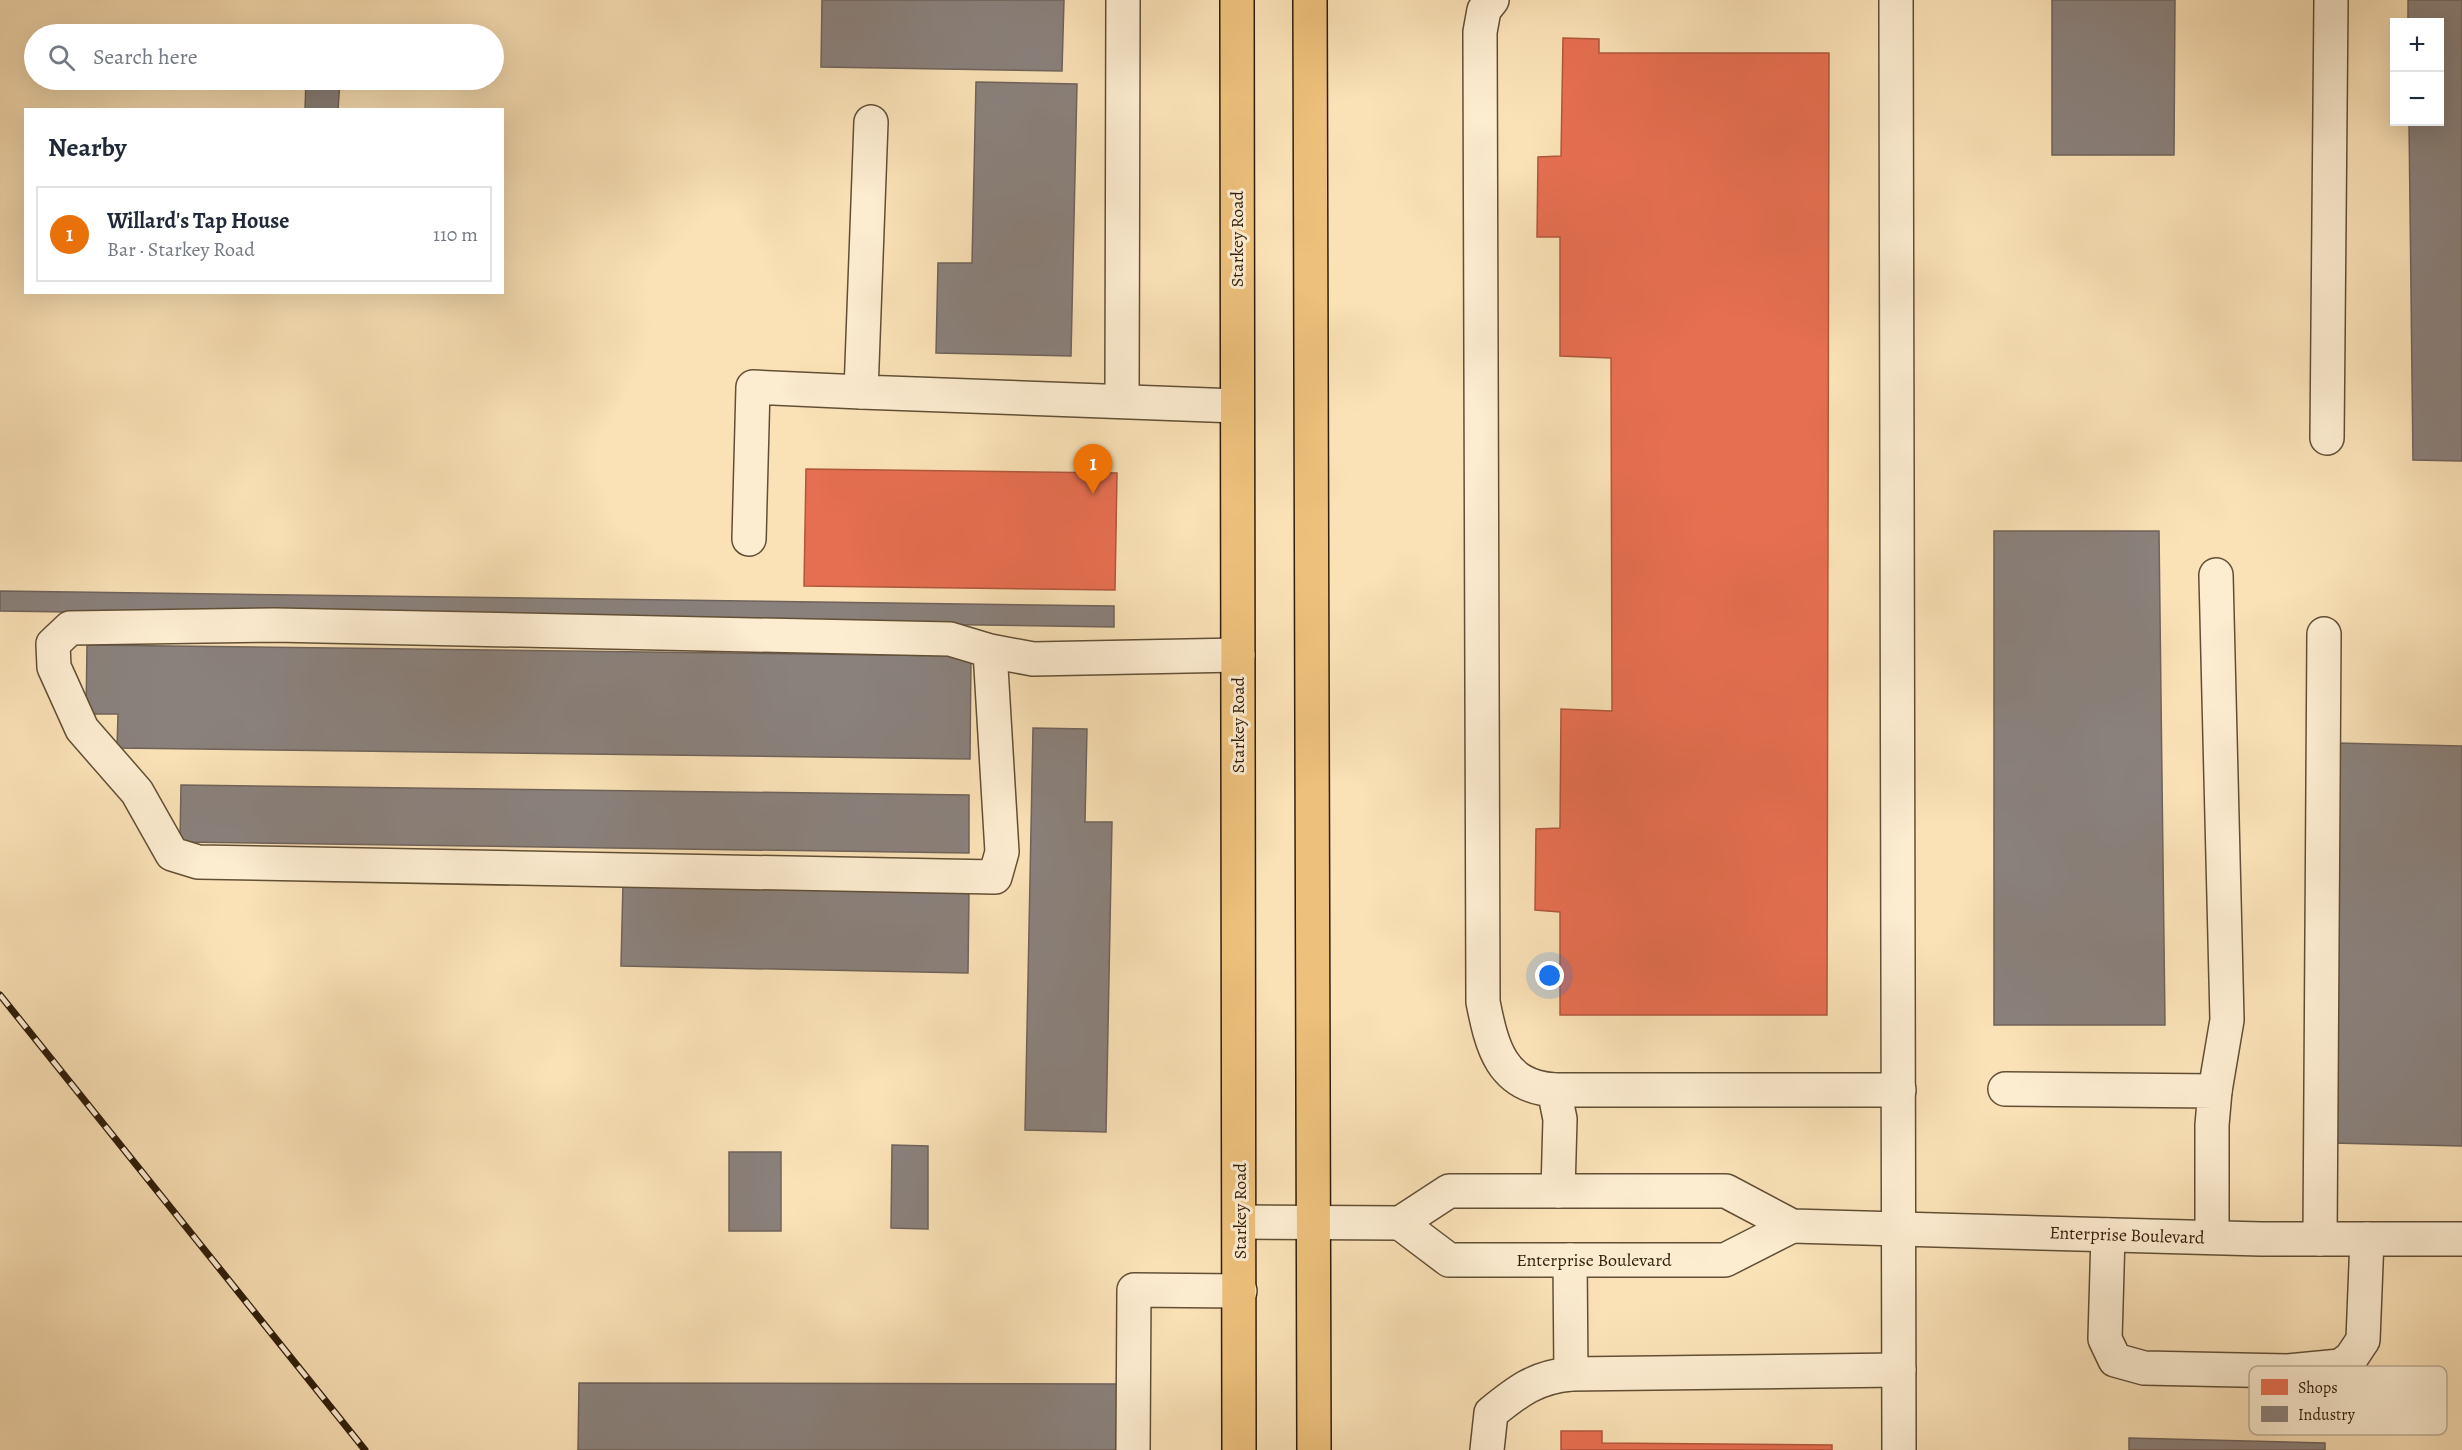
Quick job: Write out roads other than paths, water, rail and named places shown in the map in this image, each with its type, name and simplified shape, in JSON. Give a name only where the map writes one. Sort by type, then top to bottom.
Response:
[{"type":"main road","name":"Starkey Road","points":[[1237,0],[1239,1450]]},
{"type":"main road","points":[[1310,0],[1314,1450]]},
{"type":"street","points":[[1122,401],[1123,0]]},
{"type":"street","points":[[1492,0],[1484,10],[1480,32],[1483,1002],[1495,1052],[1513,1076],[1535,1089],[1899,1090]]},
{"type":"street","points":[[1896,0],[1899,1450]]},
{"type":"street","points":[[2327,438],[2331,0]]},
{"type":"street","points":[[861,392],[871,122]]},
{"type":"street","points":[[749,539],[753,387],[1237,406]]},
{"type":"street","points":[[2212,1238],[2212,1125],[2215,1091],[2227,1020],[2216,575]]},
{"type":"street","points":[[990,651],[1002,852],[995,877],[198,862],[172,854],[137,792],[82,729],[54,667],[53,644],[70,628],[275,626],[950,639],[990,651],[1033,659],[1238,656]]},
{"type":"street","points":[[2320,1239],[2324,634]]},
{"type":"street","points":[[2006,1089],[2215,1091]]},
{"type":"street","points":[[1554,1090],[1560,1119],[1558,1191]]},
{"type":"street","name":"Enterprise Boulevard","points":[[1791,1226],[1725,1260],[1449,1260],[1400,1223],[1449,1191],[1726,1191],[1791,1226],[2212,1238],[2462,1239]]},
{"type":"street","points":[[1240,1222],[1400,1223]]},
{"type":"street","points":[[2108,1235],[2105,1339],[2115,1360],[2144,1368],[2249,1370]]},
{"type":"street","points":[[2340,1366],[2351,1358],[2363,1340],[2367,1239]]},
{"type":"street","points":[[1570,1260],[1571,1374]]},
{"type":"street","points":[[1133,1450],[1134,1290],[1240,1291]]},
{"type":"street","points":[[1487,1450],[1491,1413],[1520,1390],[1549,1376],[1899,1370]]},
{"type":"railway","points":[[0,995],[365,1450]]},
{"type":"place","name":"Willard's Tap House","points":[[1093,494]]}]
